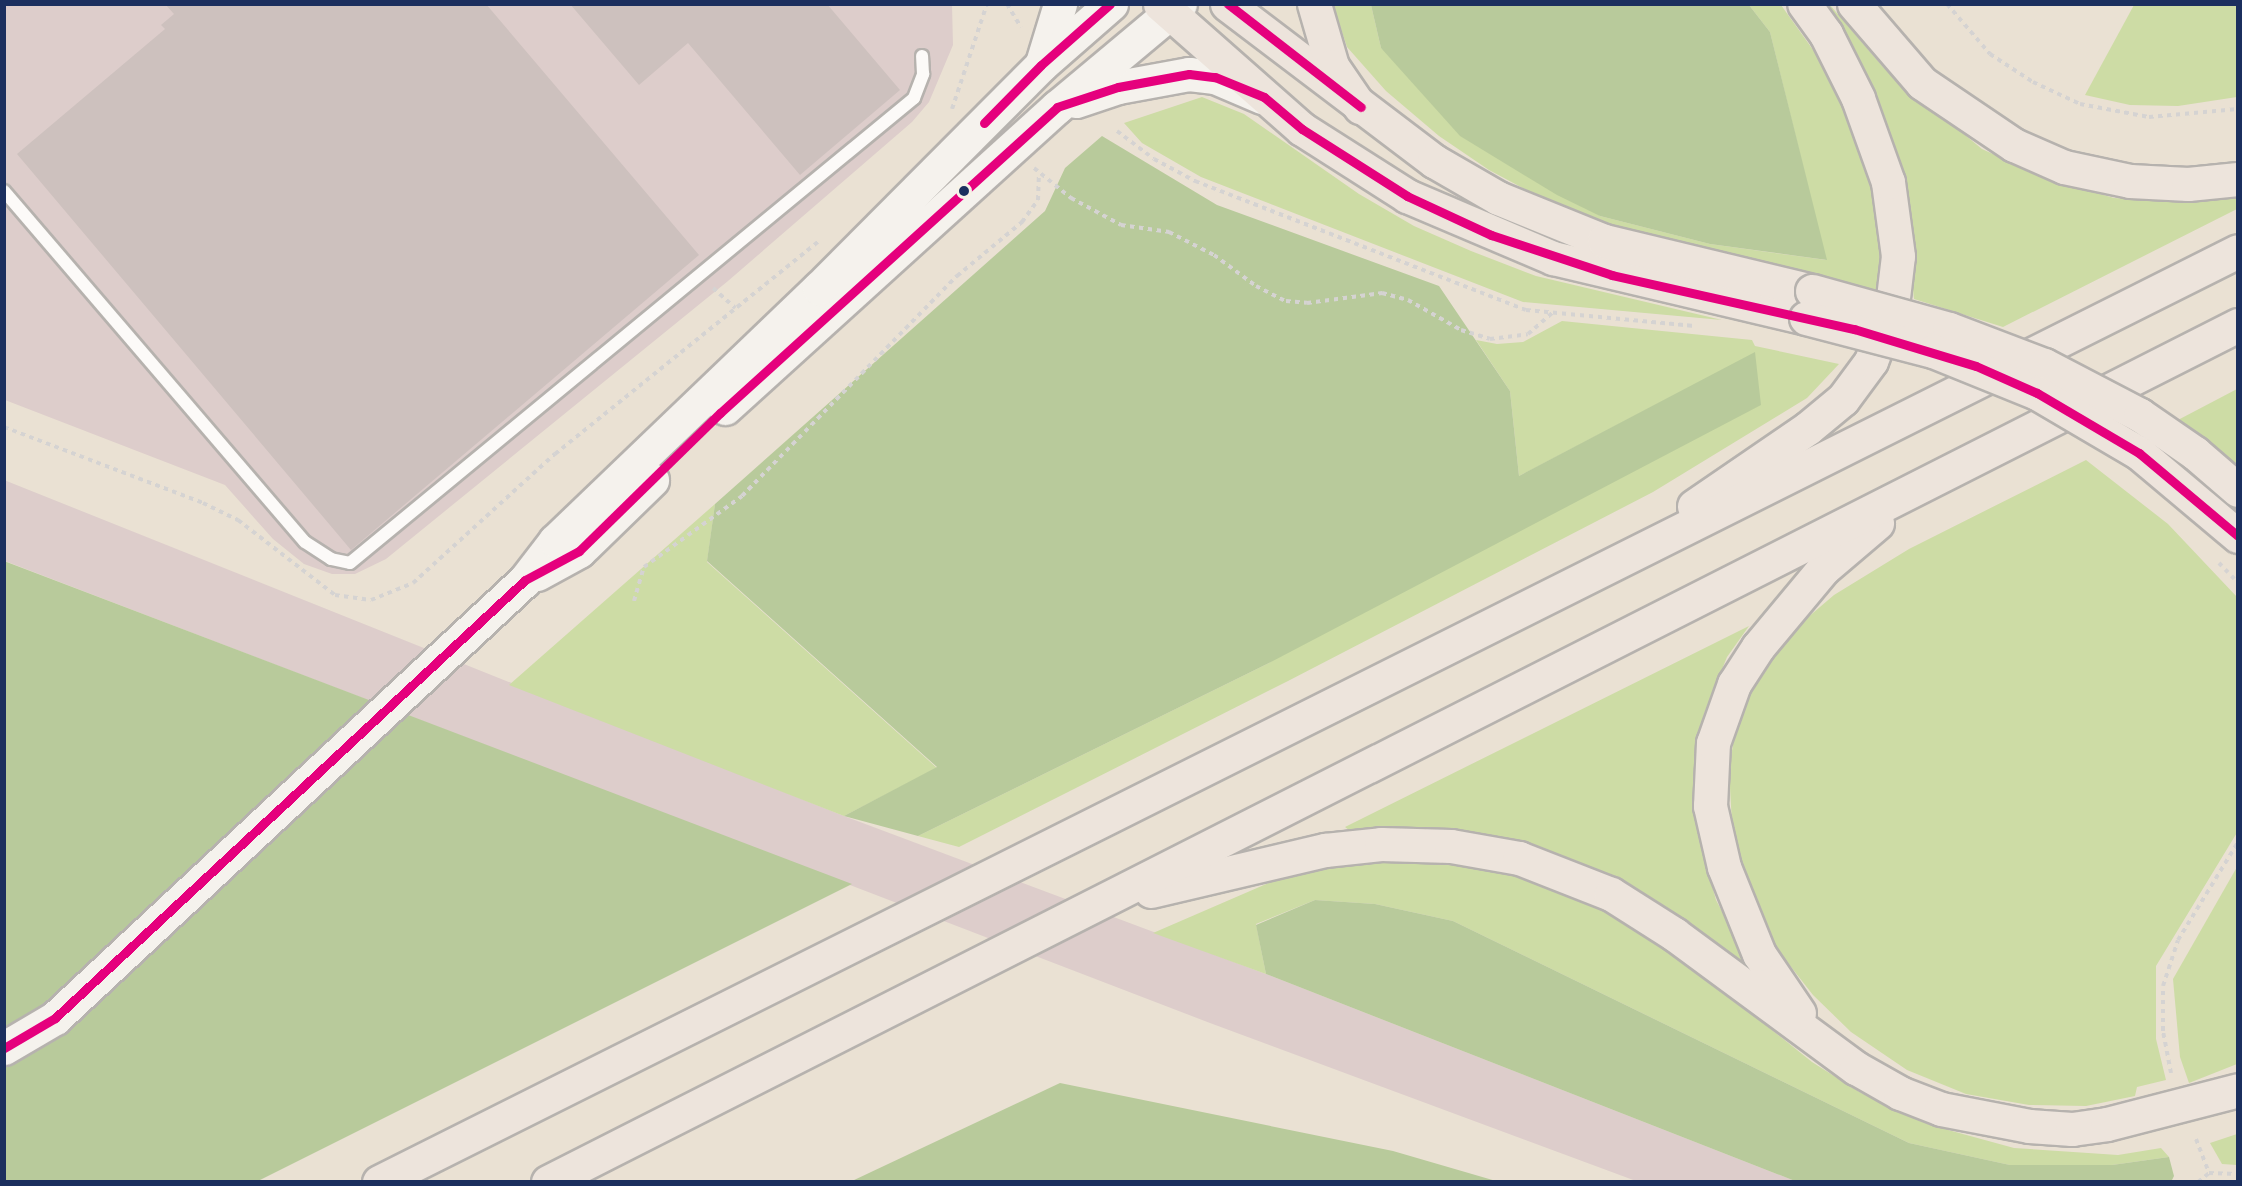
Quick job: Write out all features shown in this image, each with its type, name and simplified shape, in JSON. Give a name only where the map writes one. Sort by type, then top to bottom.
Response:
[{"type":"main road","points":[[1041,65],[1060,4]]},
{"type":"main road","points":[[4,1048],[55,1018],[525,580],[555,541],[819,288],[1041,65],[1112,4]]},
{"type":"main road","points":[[1227,4],[1434,161],[1498,198],[1546,220],[1809,305],[2037,393],[2139,453],[2227,547]]},
{"type":"main road","points":[[1314,4],[1332,66],[1360,107]]},
{"type":"main road","points":[[1597,574],[1808,428],[1843,399],[1871,361],[1892,306],[1898,256],[1888,182],[1858,98],[1826,34],[1804,4]]},
{"type":"main road","points":[[1854,4],[1922,83],[2013,145],[2064,167],[2130,181],[2188,184],[2238,178]]},
{"type":"main road","points":[[525,580],[579,551],[720,413],[1014,145],[1170,7],[1264,98],[1368,173],[1407,196],[1491,235],[1612,275],[1949,329],[2044,365],[2140,416],[2195,453],[2238,490]]},
{"type":"main road","points":[[1057,107],[1118,87],[1190,74],[1215,77],[1264,98]]},
{"type":"main road","points":[[379,1182],[2238,251]]},
{"type":"main road","points":[[548,1182],[2238,325]]},
{"type":"main road","points":[[1820,1040],[1759,954],[1724,867],[1710,806],[1713,743],[1734,684],[1787,609],[1823,569],[1915,490]]},
{"type":"main road","points":[[1088,908],[1268,862],[1348,848],[1382,844],[1451,846],[1519,858],[1611,894],[1674,934],[1856,1068],[1900,1093],[1941,1109],[2029,1126],[2072,1129],[2107,1125],[2238,1090]]},
{"type":"lane","points":[[4,191],[305,542],[332,559],[350,562],[914,98],[923,74],[922,56]]},
{"type":"path","points":[[1007,4],[1023,30]]},
{"type":"path","points":[[1947,4],[1990,54],[2033,82],[2080,104],[2149,117],[2238,109]]},
{"type":"path","points":[[1117,131],[1195,182],[1526,310],[1698,326]]},
{"type":"path","points":[[1014,145],[1039,174],[1071,198],[1121,225],[1169,232],[1286,301],[1307,303],[1382,293],[1408,300],[1461,330],[1490,339],[1528,334],[1552,313]]},
{"type":"path","points":[[634,601],[644,567],[742,496],[957,276],[1022,222],[1038,200],[1039,174]]},
{"type":"path","points":[[2227,547],[2238,583]]},
{"type":"path","points":[[2171,1073],[2163,1031],[2163,986],[2178,940],[2238,842]]},
{"type":"path","points":[[2196,1139],[2209,1173]]},
{"type":"path","points":[[2198,1182],[2209,1173],[2238,1174]]},
{"type":"shaded area","points":[[5,5],[952,5],[953,45],[929,102],[912,122],[728,281],[386,559],[355,574],[332,574],[304,564],[273,539],[225,485],[5,400]]},
{"type":"shaded area","points":[[4,480],[844,816],[1266,974],[1795,1181],[1636,1181],[1210,1023],[5,561]]},
{"type":"green space","points":[[1333,5],[1371,5],[1381,48],[1600,216],[1710,244],[1826,260],[1770,32],[1749,5],[1781,5],[1826,68],[1863,148],[1877,213],[1882,292],[1677,246],[1596,221],[1547,201],[1489,170],[1439,136],[1386,91],[1347,47]]},
{"type":"green space","points":[[1371,5],[1749,5],[1770,32],[1827,260],[1710,244],[1600,216],[1557,195],[1460,136],[1381,48]]},
{"type":"green space","points":[[1819,5],[1830,5],[1883,67],[1982,149],[2045,178],[2114,198],[2174,201],[2237,193],[2237,209],[2003,327],[1914,299],[1905,218]]},
{"type":"green space","points":[[2134,5],[2237,5],[2237,97],[2178,106],[2130,105],[2085,95]]},
{"type":"green space","points":[[1202,97],[1244,114],[1359,194],[1414,226],[1471,251],[1536,276],[1722,320],[1523,302],[1201,177],[1142,143],[1124,123]]},
{"type":"green space","points":[[1102,136],[1217,205],[1439,286],[1510,391],[1519,476],[1755,352],[1761,405],[1269,663],[918,836],[844,816],[937,767],[707,561],[715,504],[1045,211],[1065,168]]},
{"type":"green space","points":[[1562,321],[1752,340],[1755,346],[1839,364],[1807,398],[1653,492],[1288,681],[959,847],[918,836],[1269,663],[1755,353],[1519,476],[1510,391],[1476,340],[1497,344],[1523,342]]},
{"type":"green space","points":[[2237,389],[2237,470],[2176,421]]},
{"type":"green space","points":[[2086,460],[2168,524],[2237,597],[2238,831],[2156,966],[2156,1039],[2166,1080],[2137,1087],[2135,1096],[2086,1106],[2029,1105],[1966,1094],[1907,1070],[1851,1032],[1813,995],[1774,945],[1744,888],[1733,842],[1729,770],[1739,706],[1786,636],[1834,595],[1909,549]]},
{"type":"green space","points":[[715,504],[707,562],[937,768],[844,816],[509,685]]},
{"type":"green space","points":[[4,561],[852,884],[258,1181],[5,1181]]},
{"type":"green space","points":[[1749,626],[1727,657],[1704,714],[1695,782],[1699,838],[1716,900],[1753,971],[1743,972],[1690,924],[1611,880],[1529,844],[1459,833],[1354,834],[1345,827]]},
{"type":"green space","points":[[1376,856],[1472,857],[1602,904],[1672,950],[1812,1062],[1861,1093],[1930,1125],[2014,1148],[2118,1155],[2161,1148],[2169,1157],[2112,1165],[2010,1165],[1909,1143],[1453,921],[1375,904],[1315,900],[1256,924],[1266,974],[1153,933],[1308,866]]},
{"type":"green space","points":[[2237,867],[2237,1064],[2189,1083],[2180,1057],[2173,979]]},
{"type":"green space","points":[[1315,900],[1375,904],[1453,921],[1909,1143],[2010,1165],[2112,1165],[2169,1157],[2174,1176],[2171,1182],[1795,1181],[1266,974],[1256,925]]},
{"type":"green space","points":[[1060,1083],[1393,1151],[1496,1181],[852,1181]]},
{"type":"green space","points":[[2237,1134],[2237,1165],[2222,1164],[2210,1143]]},
{"type":"building","points":[[165,4],[486,4],[699,255],[351,550],[17,154],[165,29],[161,25],[174,14]]},
{"type":"building","points":[[570,4],[827,4],[900,90],[800,175],[688,43],[639,85]]},
{"type":"transit line","points":[[984,123],[1041,65],[1110,4]]},
{"type":"transit line","points":[[1228,4],[1361,107]]},
{"type":"transit line","points":[[4,1048],[55,1018],[525,580],[579,551],[720,413],[1057,107],[1118,87],[1189,74],[1215,77],[1264,97],[1302,129],[1407,196],[1491,235],[1612,275],[1854,329],[1976,366],[2037,393],[2139,453],[2238,536]]}]
